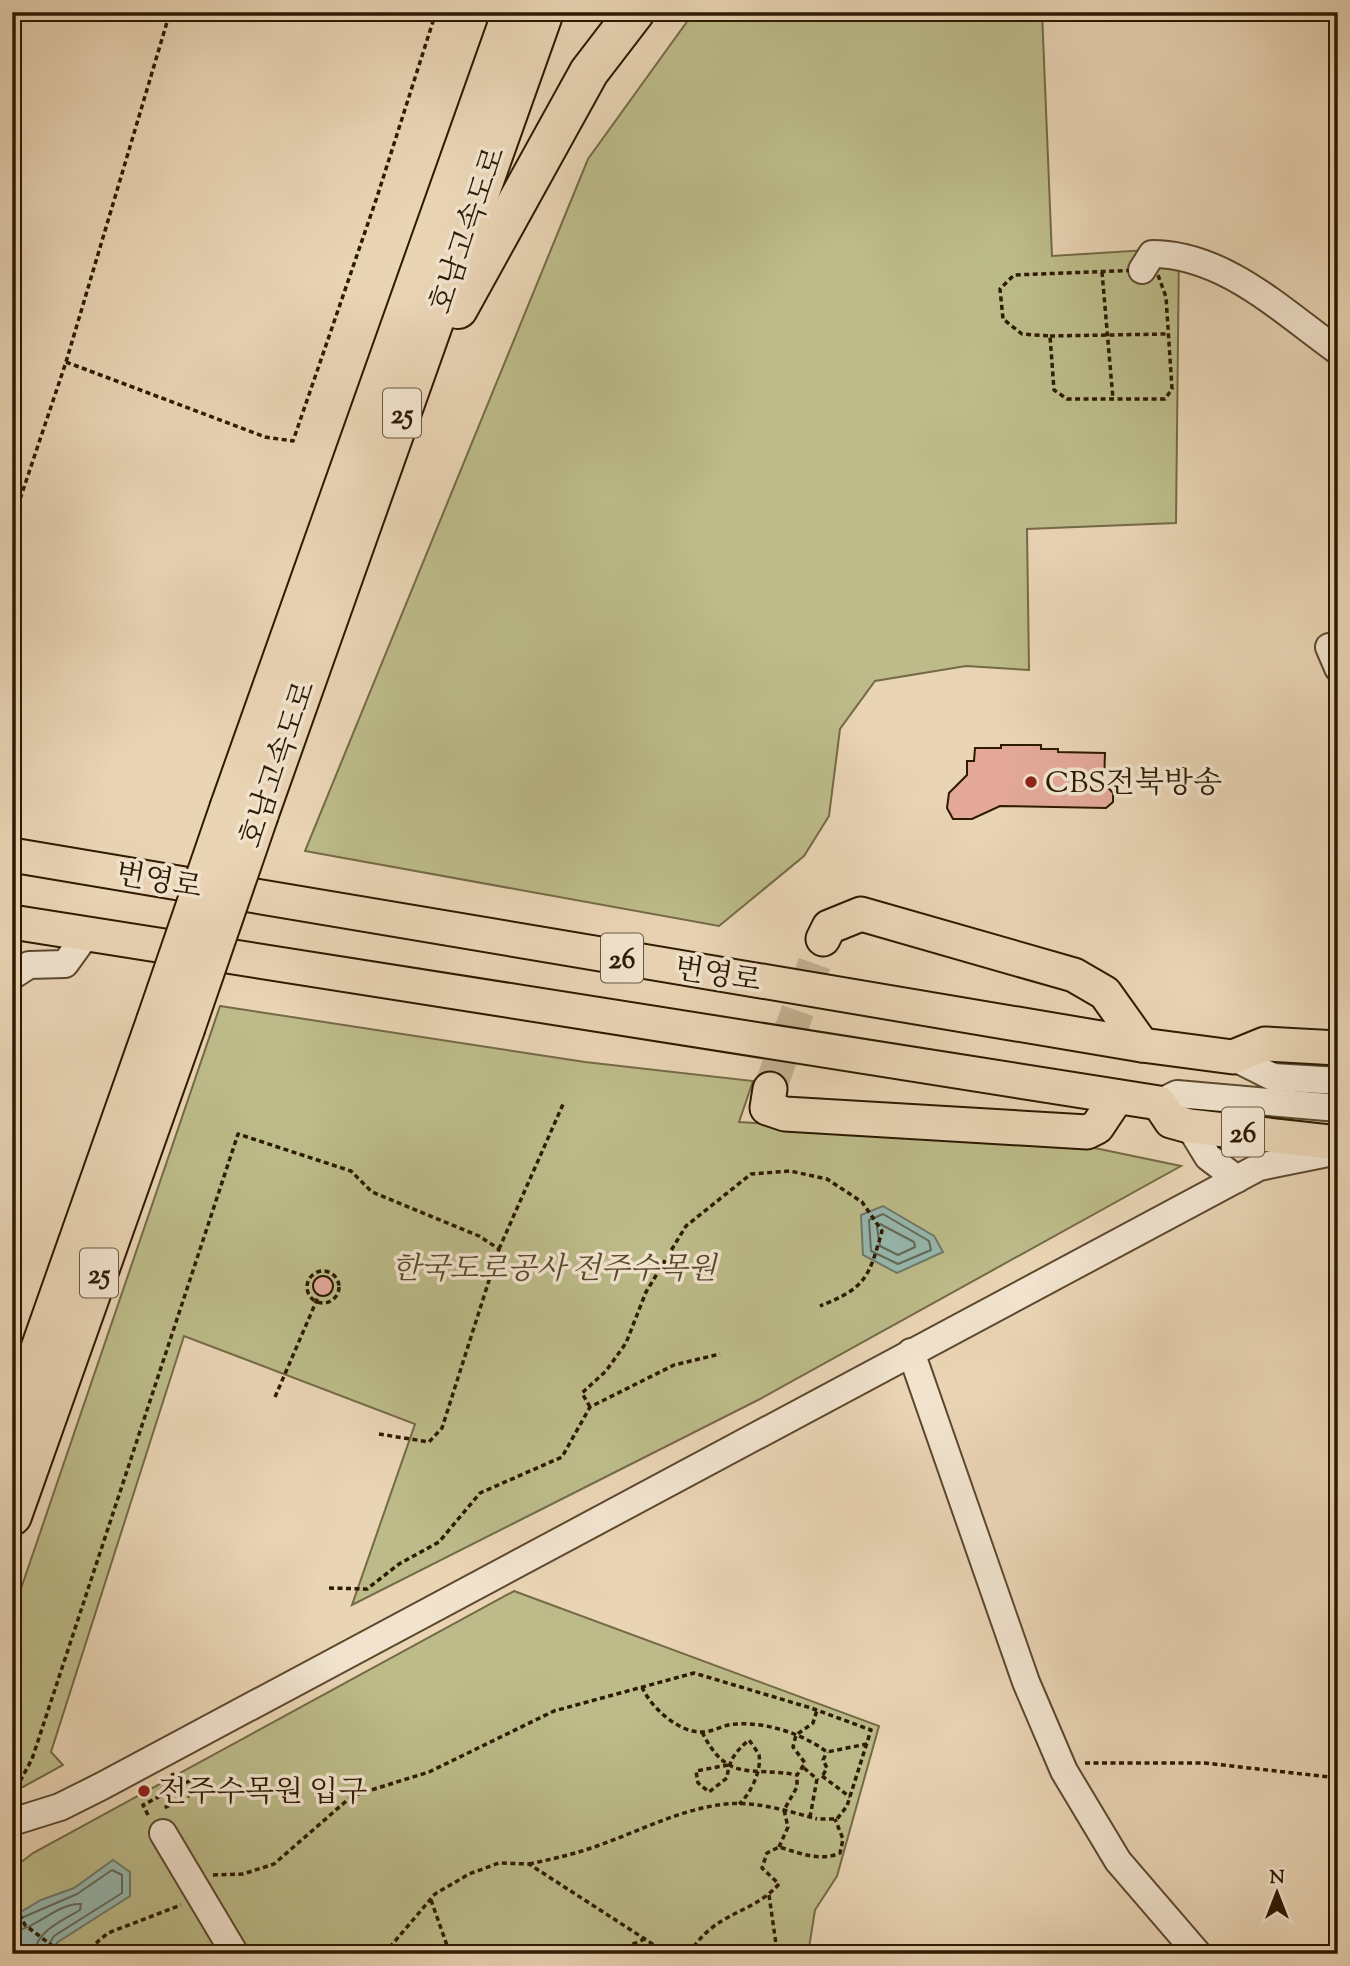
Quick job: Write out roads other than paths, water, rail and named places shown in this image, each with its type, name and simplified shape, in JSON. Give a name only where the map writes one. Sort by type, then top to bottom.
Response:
[{"type":"highway","name":"호남고속도로","points":[[12,1516],[171,1025],[512,12]]},
{"type":"highway","name":"호남고속도로","points":[[245,810],[419,364],[544,12]]},
{"type":"highway","points":[[419,364],[438,346],[589,72],[635,12]]},
{"type":"highway","name":"호남고속도로","points":[[12,1429],[171,1025]]},
{"type":"main road","name":"번영로","points":[[12,855],[1142,1045],[1233,1058]]},
{"type":"main road","points":[[824,939],[829,927],[862,914],[1074,975],[1105,993],[1142,1045]]},
{"type":"main road","name":"번영로","points":[[12,922],[1159,1103]]},
{"type":"main road","points":[[1233,1058],[1265,1044],[1338,1048]]},
{"type":"main road","points":[[770,1089],[767,1108],[785,1114],[1087,1132],[1097,1127],[1117,1097]]},
{"type":"main road","name":"26","points":[[1159,1103],[1171,1121],[1189,1126],[1338,1143]]},
{"type":"street","points":[[1142,270],[1152,254],[1179,254],[1209,263],[1338,351]]},
{"type":"street","points":[[12,976],[29,965],[65,964],[86,935]]},
{"type":"street","name":"번영로","points":[[1233,1058],[1273,1077],[1338,1081]]},
{"type":"street","name":"번영로","points":[[1159,1103],[1177,1094],[1338,1108]]},
{"type":"street","points":[[1189,1126],[1208,1157],[1237,1179]]},
{"type":"street","points":[[12,1822],[60,1807],[102,1786],[1258,1167],[1338,1151]]},
{"type":"street","points":[[911,1352],[1021,1670],[1062,1767],[1118,1861],[1198,1954]]},
{"type":"street","points":[[156,1824],[198,1889],[235,1954]]},
{"type":"water","points":[[883,1206],[934,1236],[943,1252],[897,1273],[863,1255],[861,1215]]},
{"type":"water","points":[[113,1860],[130,1872],[130,1896],[58,1942],[48,1954],[12,1954],[12,1917],[41,1900],[74,1888]]},
{"type":"tunnel","points":[[770,1089],[823,939]]},
{"type":"place","name":"CBS전북방송","points":[[1031,782]]},
{"type":"place","name":"전주수목원 입구","points":[[144,1791]]},
{"type":"park label","name":"한국도로공사 전주수목원","points":[[554,1268]]}]
